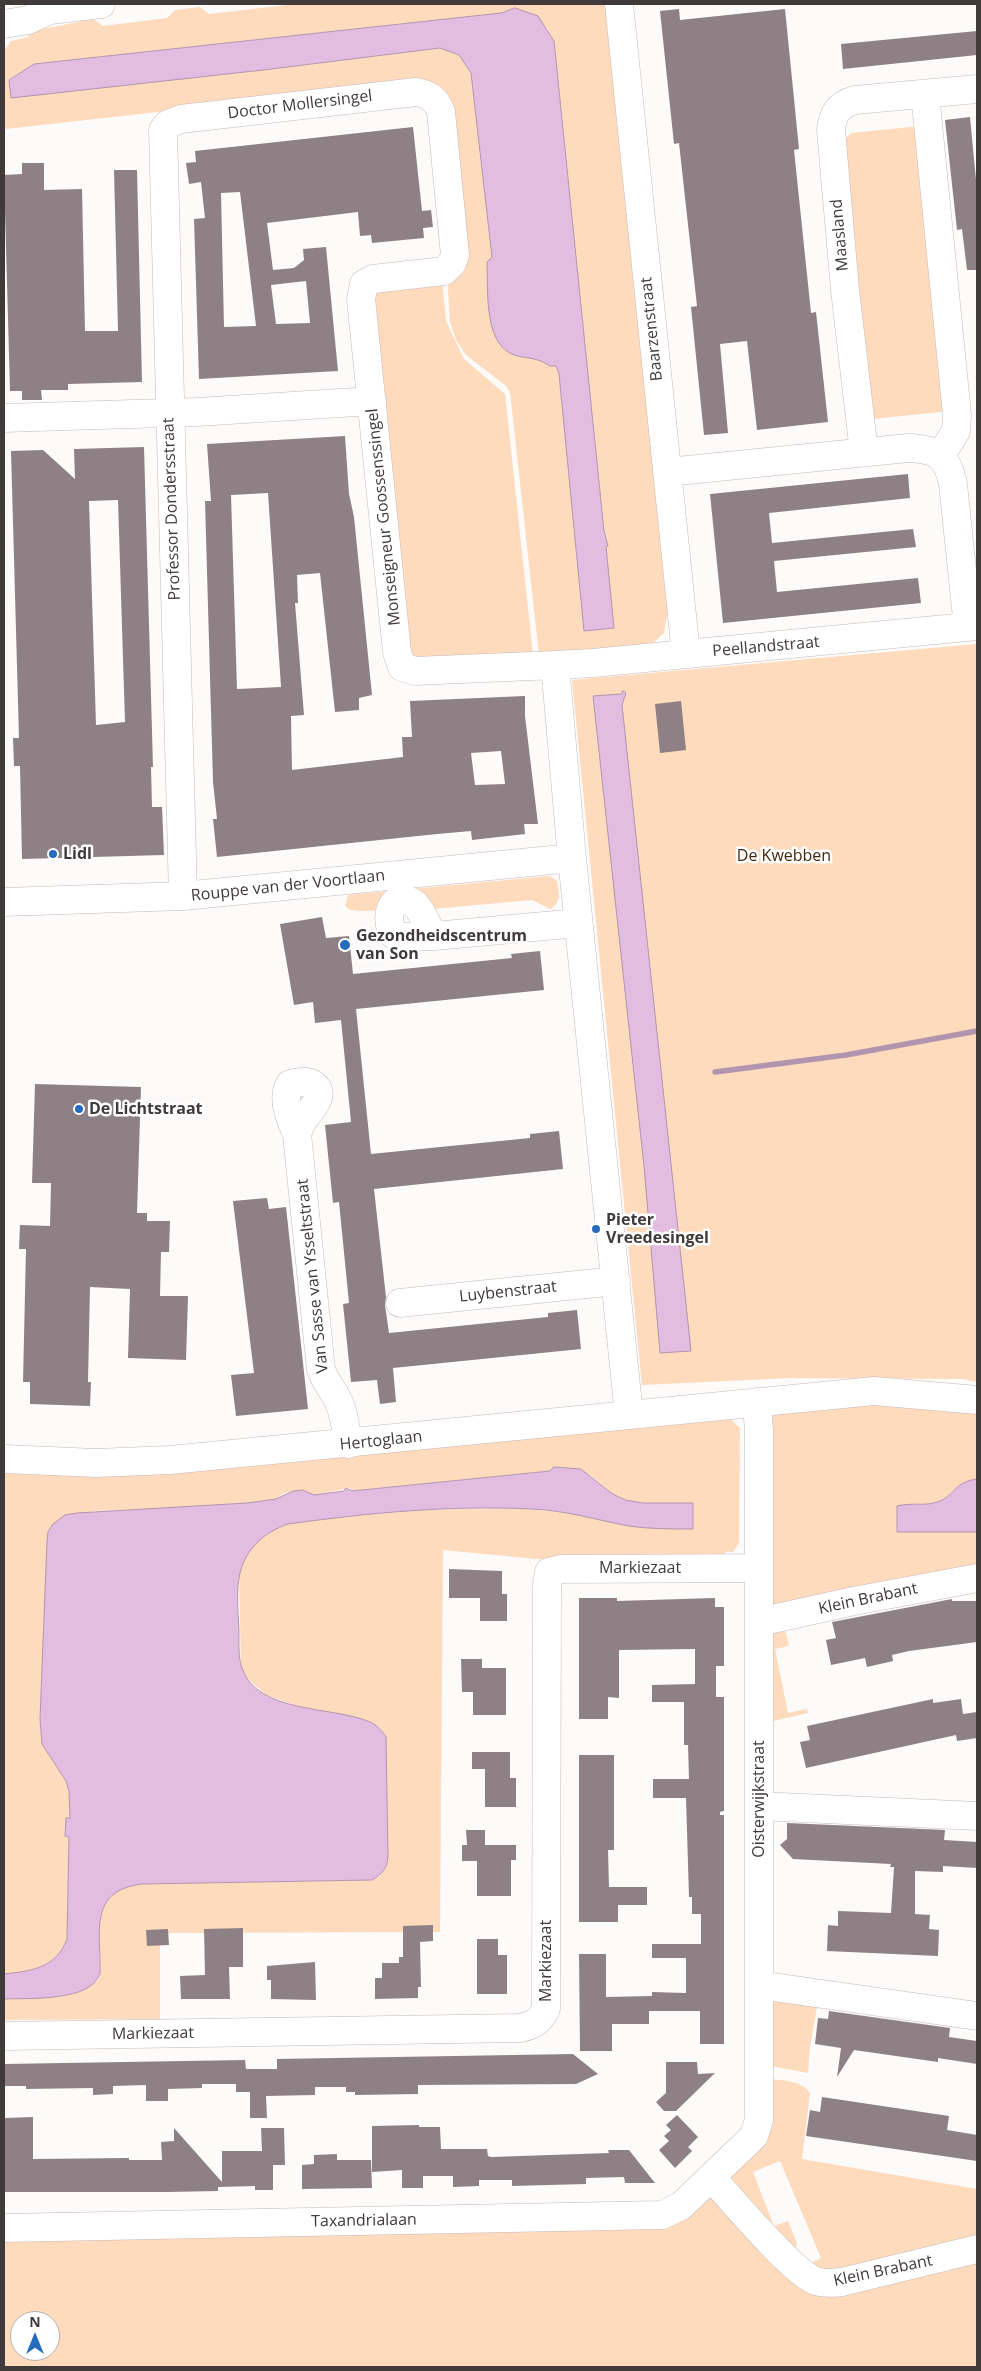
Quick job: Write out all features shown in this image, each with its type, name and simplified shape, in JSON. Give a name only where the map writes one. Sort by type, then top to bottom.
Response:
[{"type":"street","points":[[4,24],[28,20],[50,10],[101,4]]},
{"type":"street","name":"Baarzenstraat","points":[[618,4],[686,654]]},
{"type":"street","points":[[4,5],[27,5],[50,10]]},
{"type":"street","name":"Maasland","points":[[864,452],[830,130],[833,114],[843,104],[855,100],[977,89]]},
{"type":"street","name":"Doctor Mollersingel","points":[[168,124],[181,119],[416,92],[432,97]]},
{"type":"street","points":[[925,94],[958,415],[956,431],[941,455]]},
{"type":"street","name":"Monseigneur Goossenssingel","points":[[432,97],[441,112],[455,255],[452,263],[444,271],[373,279],[364,284],[360,298],[398,652],[402,667],[415,671],[555,665]]},
{"type":"street","name":"Professor Dondersstraat","points":[[168,124],[163,130],[162,142],[183,896]]},
{"type":"street","points":[[4,418],[169,413],[372,402]]},
{"type":"street","points":[[667,472],[908,448],[926,448],[941,455],[950,469],[953,484],[973,627]]},
{"type":"street","name":"Peellandstraat","points":[[555,665],[973,627]]},
{"type":"street","points":[[555,665],[578,923],[629,1415]]},
{"type":"street","name":"Rouppe van der Voortlaan","points":[[4,902],[183,896],[572,858]]},
{"type":"street","points":[[434,936],[578,923]]},
{"type":"street","name":"Van Sasse van Ysseltstraat","points":[[298,1134],[321,1370],[325,1382],[339,1402],[344,1417],[348,1444]]},
{"type":"street","name":"Luybenstraat","points":[[400,1303],[616,1280]]},
{"type":"street","name":"Hertoglaan","points":[[4,1459],[96,1463],[170,1460],[874,1391],[977,1400]]},
{"type":"street","name":"Oisterwijkstraat","points":[[712,2177],[754,2136],[759,2120],[759,1432],[757,1402]]},
{"type":"street","name":"Markiezaat","points":[[4,2036],[510,2028],[533,2025],[542,2018],[546,2009],[547,1585],[549,1572],[562,1569],[759,1568]]},
{"type":"street","name":"Klein Brabant","points":[[759,1622],[977,1578]]},
{"type":"street","points":[[759,1806],[977,1816]]},
{"type":"street","points":[[759,1985],[977,2016]]},
{"type":"street","name":"Klein Brabant","points":[[712,2177],[794,2266],[815,2281],[830,2284],[842,2282],[977,2249]]},
{"type":"street","name":"Taxandrialaan","points":[[4,2228],[662,2215],[681,2206],[712,2177]]},
{"type":"green space","points":[[295,4],[608,4],[671,615],[667,616],[664,633],[652,644],[539,655],[510,392],[506,386],[466,355],[456,340],[450,322],[447,274],[444,99],[167,111],[6,129],[4,122],[4,51],[11,41],[29,37],[28,32],[93,19],[103,26],[167,18],[175,10],[200,7],[209,14]],"holes":[[[515,8],[547,28],[554,41],[604,531],[608,546],[605,546],[613,628],[584,630],[559,374],[555,365],[550,366],[535,358],[518,356],[487,263],[492,257],[471,73],[459,55],[440,48],[263,70],[11,97],[10,80],[34,64],[501,13]]]},
{"type":"green space","points":[[921,126],[950,411],[873,419],[864,328],[858,323],[857,313],[861,308],[844,140],[851,133]]},
{"type":"green space","points":[[442,280],[446,321],[464,359],[505,394],[533,655],[411,663],[368,293]]},
{"type":"green space","name":"De Kwebben","points":[[977,644],[977,1382],[962,1379],[791,1378],[642,1385],[572,680]]},
{"type":"green space","points":[[550,876],[557,881],[559,894],[556,904],[550,909],[532,900],[433,909],[360,911],[350,910],[345,906],[348,895]]},
{"type":"green space","points":[[870,1402],[977,1411],[977,1479],[959,1485],[945,1498],[935,1503],[897,1506],[897,1532],[977,1532],[977,1569],[771,1607],[771,1419],[777,1412]]},
{"type":"green space","points":[[731,1413],[732,1421],[740,1428],[739,1543],[733,1552],[725,1552],[725,1559],[536,1559],[443,1550],[440,1932],[160,1933],[160,2019],[4,2020],[4,1999],[61,1997],[98,1981],[100,1973],[99,1928],[101,1915],[105,1904],[113,1895],[125,1888],[142,1884],[372,1880],[380,1876],[388,1857],[386,1737],[372,1723],[364,1720],[303,1708],[266,1695],[246,1677],[241,1666],[239,1575],[244,1560],[253,1546],[271,1530],[288,1524],[324,1519],[423,1510],[509,1508],[564,1512],[628,1525],[693,1528],[693,1503],[643,1503],[625,1500],[611,1493],[590,1475],[554,1467],[550,1471],[352,1491],[350,1488],[314,1495],[304,1490],[284,1493],[276,1499],[247,1503],[189,1508],[92,1511],[47,1541],[40,1719],[42,1744],[66,1781],[69,1791],[70,1818],[66,1818],[66,1836],[69,1836],[67,1939],[62,1949],[50,1962],[33,1969],[4,1974],[4,1468]]},
{"type":"green space","points":[[781,1629],[786,1633],[789,1646],[775,1649],[788,1713],[807,1709],[808,1713],[769,1722],[770,1631]]},
{"type":"green space","points":[[775,1995],[818,2001],[810,2047],[808,2073],[771,2066],[769,2001]]},
{"type":"green space","points":[[769,2079],[797,2084],[807,2089],[810,2093],[802,2159],[977,2189],[977,2241],[838,2275],[809,2264],[821,2258],[780,2161],[753,2172],[774,2226],[788,2221],[797,2243],[795,2251],[728,2180]]},
{"type":"green space","points":[[715,2198],[792,2275],[977,2257],[977,2367],[4,2367],[4,2234],[670,2222],[706,2199]]},
{"type":"shaded area","points":[[515,8],[538,16],[554,41],[604,531],[608,546],[606,546],[614,628],[584,631],[559,374],[556,366],[550,366],[539,360],[510,353],[496,337],[492,325],[489,312],[487,262],[492,257],[471,73],[459,55],[440,48],[11,98],[9,80],[34,64],[501,13]]},
{"type":"shaded area","points":[[623,691],[626,693],[622,705],[691,1351],[660,1353],[644,1166],[593,696],[621,694]]},
{"type":"shaded area","points":[[554,1467],[581,1469],[611,1493],[625,1500],[643,1503],[693,1503],[693,1529],[629,1526],[544,1510],[470,1508],[409,1511],[348,1516],[288,1524],[264,1536],[252,1549],[243,1564],[238,1594],[239,1654],[242,1668],[250,1683],[263,1694],[280,1701],[370,1722],[379,1728],[386,1737],[388,1857],[385,1868],[381,1873],[372,1880],[142,1884],[125,1888],[113,1895],[105,1904],[101,1915],[99,1928],[100,1973],[95,1982],[73,1994],[43,1998],[4,1999],[4,1974],[33,1969],[50,1962],[62,1949],[67,1939],[69,1837],[65,1836],[66,1818],[70,1818],[69,1791],[66,1781],[42,1744],[40,1719],[47,1541],[48,1532],[53,1524],[65,1515],[77,1513],[247,1503],[276,1499],[293,1491],[303,1490],[314,1495],[344,1491],[346,1488],[352,1491],[550,1471]]},
{"type":"shaded area","points":[[977,1479],[977,1532],[897,1532],[897,1506],[935,1503],[949,1495],[959,1485]]},
{"type":"building","points":[[679,9],[680,20],[785,9],[799,149],[794,150],[811,313],[816,312],[828,422],[757,430],[747,341],[720,344],[728,433],[704,435],[691,307],[697,306],[679,143],[674,144],[660,11]]},
{"type":"building","points":[[977,31],[977,55],[843,69],[841,44]]},
{"type":"building","points":[[970,117],[977,190],[977,270],[967,270],[962,229],[957,230],[945,120]]},
{"type":"building","points":[[413,127],[422,211],[431,210],[433,227],[423,228],[424,238],[372,243],[371,235],[360,236],[358,212],[267,223],[273,270],[294,268],[304,260],[303,249],[326,247],[338,371],[199,379],[194,219],[205,218],[201,182],[189,184],[186,163],[196,162],[195,151]],"holes":[[[240,192],[256,326],[224,327],[221,193]],[[306,281],[310,323],[276,324],[271,285]]]},
{"type":"building","points":[[22,163],[44,163],[44,190],[82,189],[85,331],[118,331],[114,170],[137,170],[142,382],[68,384],[68,390],[41,390],[42,400],[22,400],[22,391],[10,391],[4,175],[22,174]]},
{"type":"building","points":[[345,436],[349,494],[354,517],[372,695],[359,698],[359,710],[335,712],[320,573],[297,575],[298,603],[295,603],[304,715],[291,716],[292,770],[403,757],[402,737],[412,737],[410,701],[525,696],[525,716],[538,824],[524,824],[525,834],[472,840],[471,831],[217,857],[213,819],[217,819],[213,782],[205,501],[211,501],[207,444]],"holes":[[[268,493],[281,687],[237,689],[231,495]],[[501,751],[505,784],[475,785],[471,753]]]},
{"type":"building","points":[[144,447],[153,767],[151,767],[152,807],[162,807],[164,855],[22,859],[20,766],[14,766],[13,738],[19,738],[11,451],[43,450],[75,479],[74,449]],"holes":[[[118,500],[125,722],[96,725],[89,501]]]},
{"type":"building","points":[[908,474],[910,498],[769,513],[772,543],[913,529],[916,547],[774,561],[777,592],[918,578],[921,603],[723,623],[710,494]]},
{"type":"building","points":[[681,701],[686,750],[660,753],[655,704]]},
{"type":"building","points":[[322,917],[326,938],[349,936],[353,974],[512,958],[511,954],[540,951],[544,990],[356,1009],[371,1154],[530,1138],[530,1134],[559,1131],[563,1169],[374,1189],[386,1297],[385,1305],[389,1333],[548,1317],[548,1313],[577,1310],[581,1349],[393,1368],[396,1402],[380,1404],[377,1380],[351,1382],[343,1304],[349,1303],[339,1202],[333,1203],[325,1125],[351,1122],[341,1020],[315,1023],[313,1002],[294,1005],[280,924]]},
{"type":"building","points":[[35,1084],[141,1087],[137,1213],[147,1213],[147,1221],[170,1221],[169,1252],[161,1252],[160,1296],[188,1296],[186,1360],[128,1358],[130,1289],[90,1287],[88,1382],[91,1382],[90,1406],[30,1404],[30,1382],[23,1382],[26,1249],[19,1249],[20,1225],[50,1226],[51,1183],[32,1183]]},
{"type":"building","points":[[267,1198],[269,1209],[286,1207],[308,1409],[236,1416],[231,1375],[254,1373],[233,1201]]},
{"type":"building","points":[[449,1569],[502,1571],[502,1594],[507,1594],[507,1621],[480,1621],[480,1598],[449,1598]]},
{"type":"building","points":[[579,1598],[617,1598],[617,1601],[715,1598],[715,1607],[724,1607],[724,1666],[716,1666],[716,1697],[724,1697],[724,1811],[720,1812],[720,1815],[724,1815],[724,2044],[700,2044],[700,2011],[649,2011],[649,2024],[612,2024],[612,2051],[580,2051],[579,1954],[606,1954],[606,1997],[652,1996],[652,1992],[686,1993],[686,1958],[652,1958],[652,1944],[701,1944],[701,1914],[692,1914],[692,1897],[689,1897],[686,1798],[653,1798],[653,1779],[689,1779],[688,1745],[684,1745],[684,1702],[652,1702],[652,1685],[695,1684],[695,1649],[619,1650],[619,1698],[608,1697],[608,1719],[579,1719]]},
{"type":"building","points":[[952,1599],[952,1601],[977,1601],[977,1642],[909,1651],[892,1655],[893,1661],[867,1667],[865,1658],[831,1665],[826,1640],[836,1638],[832,1622]]},
{"type":"building","points":[[461,1659],[482,1659],[482,1668],[506,1668],[506,1715],[473,1715],[473,1692],[462,1692]]},
{"type":"building","points":[[933,1699],[933,1703],[961,1699],[963,1714],[977,1712],[977,1738],[957,1741],[956,1735],[806,1768],[800,1742],[810,1740],[807,1726]]},
{"type":"building","points":[[472,1752],[510,1752],[510,1778],[516,1778],[516,1807],[485,1807],[485,1769],[472,1769]]},
{"type":"building","points":[[579,1755],[614,1755],[614,1850],[608,1850],[609,1887],[647,1887],[647,1905],[618,1905],[618,1922],[579,1922]]},
{"type":"building","points":[[787,1823],[945,1830],[944,1840],[977,1842],[977,1868],[943,1866],[943,1872],[915,1871],[915,1914],[930,1915],[929,1929],[939,1930],[938,1956],[827,1951],[828,1925],[838,1926],[838,1911],[891,1913],[894,1867],[890,1867],[891,1864],[793,1859],[780,1845],[787,1839]]},
{"type":"building","points":[[466,1830],[485,1830],[485,1845],[516,1845],[516,1860],[511,1860],[511,1896],[477,1896],[477,1861],[462,1861],[462,1845],[467,1845]]},
{"type":"building","points":[[433,1925],[433,1941],[420,1942],[421,1987],[418,1987],[418,1998],[375,1999],[375,1978],[382,1978],[382,1963],[399,1963],[399,1957],[403,1957],[403,1926]]},
{"type":"building","points":[[243,1928],[243,1967],[229,1967],[230,1999],[181,1999],[180,1976],[205,1975],[204,1929]]},
{"type":"building","points":[[168,1929],[169,1945],[147,1946],[146,1930]]},
{"type":"building","points":[[477,1939],[498,1939],[498,1955],[507,1955],[507,1994],[477,1994]]},
{"type":"building","points":[[315,1962],[316,2000],[271,1999],[271,1980],[267,1980],[267,1966]]},
{"type":"building","points":[[829,2011],[950,2028],[949,2037],[977,2041],[977,2064],[938,2058],[938,2062],[854,2050],[837,2077],[841,2048],[815,2044],[818,2018],[828,2019]]},
{"type":"building","points":[[573,2054],[598,2074],[576,2084],[418,2085],[418,2094],[355,2095],[355,2092],[346,2092],[346,2087],[315,2087],[315,2095],[266,2096],[267,2118],[250,2118],[250,2092],[236,2092],[236,2084],[202,2084],[202,2088],[168,2089],[168,2101],[146,2101],[146,2085],[113,2086],[113,2094],[93,2095],[93,2088],[26,2089],[26,2086],[4,2086],[4,2064],[245,2060],[246,2069],[277,2069],[277,2059]]},
{"type":"building","points":[[666,2062],[697,2062],[698,2074],[715,2073],[676,2111],[664,2111],[656,2102],[666,2093]]},
{"type":"building","points":[[822,2097],[949,2116],[947,2130],[977,2135],[977,2161],[806,2136],[810,2110],[820,2112]]},
{"type":"building","points":[[677,2115],[698,2137],[688,2147],[692,2151],[675,2168],[659,2150],[669,2141],[664,2136],[671,2130],[666,2125]]},
{"type":"building","points":[[33,2117],[33,2159],[129,2158],[129,2160],[162,2160],[161,2142],[174,2141],[174,2128],[222,2182],[222,2151],[262,2151],[261,2128],[284,2128],[285,2165],[273,2165],[273,2190],[255,2190],[255,2186],[218,2187],[218,2191],[4,2192],[4,2118]]},
{"type":"building","points":[[419,2125],[419,2127],[440,2127],[441,2149],[487,2149],[488,2156],[491,2157],[609,2153],[608,2150],[629,2150],[655,2183],[625,2183],[624,2177],[586,2178],[586,2184],[512,2186],[512,2180],[479,2180],[479,2186],[453,2187],[453,2176],[423,2176],[423,2188],[402,2188],[402,2170],[372,2172],[372,2126]]},
{"type":"building","points":[[337,2154],[337,2160],[371,2160],[372,2188],[302,2189],[302,2165],[314,2164],[314,2155]]},
{"type":"waterway","points":[[715,1072],[846,1055],[977,1031]]},
{"type":"place","name":"Lidl","points":[[53,854]]},
{"type":"place","name":"Gezondheidscentrum van Son","points":[[345,945]]},
{"type":"place","name":"De Lichtstraat","points":[[79,1109]]},
{"type":"place","name":"Pieter Vreedesingel","points":[[596,1229]]}]
